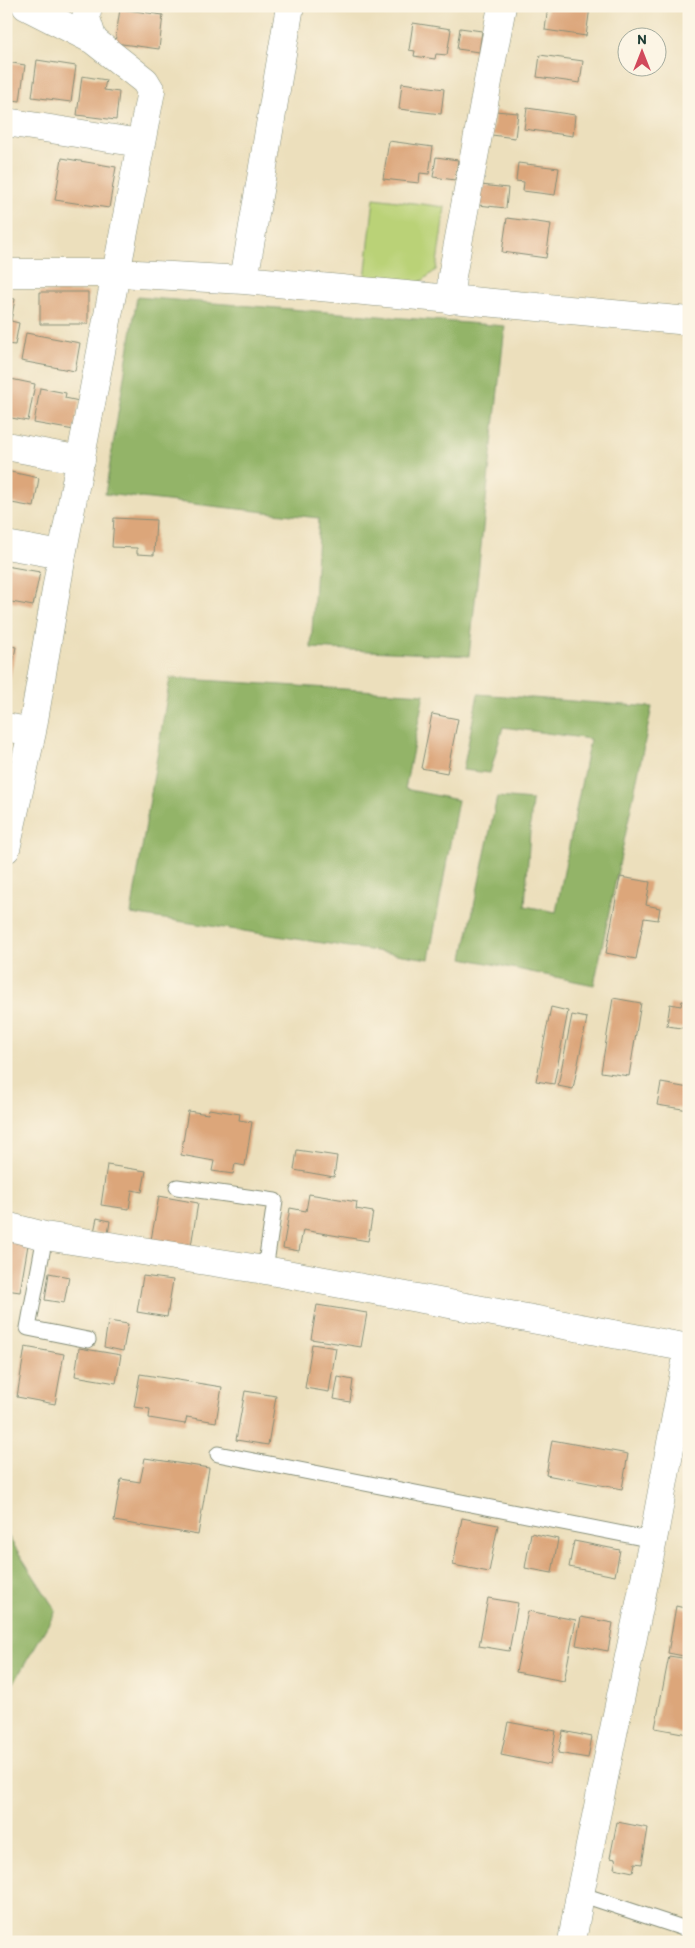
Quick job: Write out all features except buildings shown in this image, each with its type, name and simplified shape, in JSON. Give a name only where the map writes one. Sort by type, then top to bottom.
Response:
[{"type":"street","points":[[6,849],[19,730],[62,555],[118,273],[140,143],[151,91],[145,81],[93,40],[26,6]]},
{"type":"street","points":[[88,6],[86,18],[93,40]]},
{"type":"street","points":[[244,280],[290,6]]},
{"type":"street","points":[[450,300],[452,276],[502,6]]},
{"type":"street","points":[[6,122],[140,143]]},
{"type":"street","points":[[6,273],[118,273],[244,280],[689,322]]},
{"type":"street","points":[[6,446],[81,460]]},
{"type":"street","points":[[6,545],[62,555]]},
{"type":"street","points":[[6,1226],[45,1236],[265,1270],[689,1347],[653,1540],[580,1894],[572,1942]]},
{"type":"lane","points":[[177,1187],[275,1201],[265,1270]]},
{"type":"lane","points":[[45,1236],[28,1328],[88,1340]]},
{"type":"lane","points":[[218,1454],[653,1540]]},
{"type":"lane","points":[[580,1894],[689,1930]]},
{"type":"green space","points":[[374,198],[445,207],[436,270],[418,284],[365,279]]},
{"type":"green space","points":[[137,297],[505,326],[469,656],[311,648],[319,518],[105,494]]},
{"type":"green space","points":[[170,678],[424,694],[405,789],[458,800],[429,959],[131,914]]},
{"type":"green space","points":[[478,694],[652,707],[594,985],[463,958],[497,797],[532,800],[525,906],[556,912],[590,739],[503,727],[490,773],[463,770]]},
{"type":"green space","points":[[6,1533],[56,1611],[6,1696]]}]
